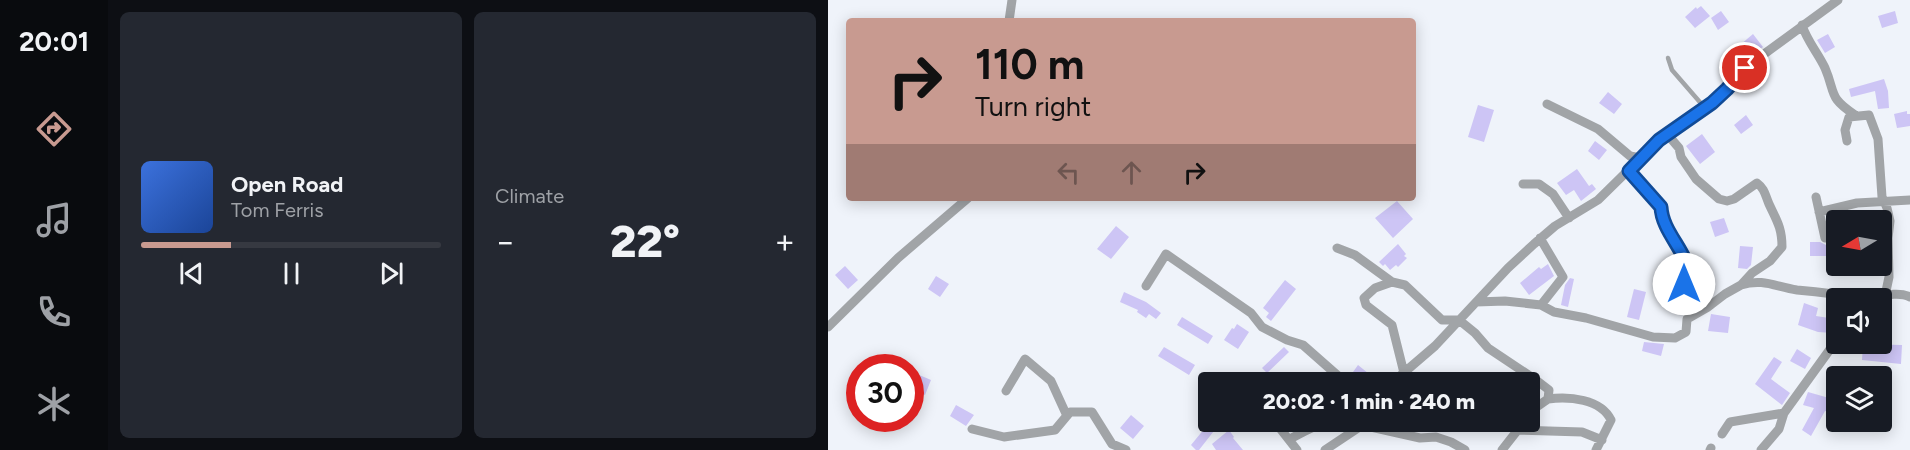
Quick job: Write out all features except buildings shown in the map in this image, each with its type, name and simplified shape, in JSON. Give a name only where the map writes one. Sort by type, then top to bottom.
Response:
[{"type":"street","points":[[1009,18],[1012,0]]},
{"type":"street","points":[[1405,372],[1435,346],[1508,268],[1540,238],[1554,226],[1598,200],[1667,134],[1705,108],[1727,89],[1745,68],[1838,0]]},
{"type":"street","points":[[1802,25],[1824,68],[1833,95],[1840,105],[1855,115]]},
{"type":"street","points":[[1547,104],[1598,129],[1630,156],[1641,158]]},
{"type":"street","points":[[1847,141],[1845,130],[1849,117],[1869,115],[1878,139],[1882,197],[1890,221],[1887,288]]},
{"type":"street","points":[[1667,134],[1679,148],[1681,157],[1696,179],[1719,199],[1727,201],[1734,199],[1757,183],[1764,188],[1769,203],[1779,220],[1782,247],[1770,261],[1752,273],[1741,285]]},
{"type":"street","points":[[1629,171],[1661,207],[1662,219],[1684,256],[1688,267],[1684,275],[1684,284],[1686,293],[1692,298],[1695,313]]},
{"type":"street","points":[[1523,184],[1539,184],[1554,194],[1569,218]]},
{"type":"street","points":[[1816,197],[1825,238]]},
{"type":"street","points":[[1819,212],[1857,203],[1910,200]]},
{"type":"street","points":[[828,327],[898,258],[964,201]]},
{"type":"street","points":[[1540,238],[1563,277],[1541,305]]},
{"type":"street","points":[[1338,248],[1355,255],[1392,282],[1405,285],[1442,320],[1459,320],[1488,348],[1549,390],[1548,399]]},
{"type":"street","points":[[1146,286],[1166,254],[1251,313],[1262,327],[1287,340],[1303,345],[1334,372]]},
{"type":"street","points":[[1476,302],[1505,301],[1541,305],[1554,312],[1586,318],[1653,337],[1675,338],[1686,332],[1688,319],[1695,313],[1708,308],[1741,285],[1760,281],[1795,290],[1826,293]]},
{"type":"street","points":[[1392,282],[1375,288],[1364,298],[1366,305],[1392,325],[1404,372]]},
{"type":"street","points":[[1892,296],[1910,297]]},
{"type":"street","points":[[1761,450],[1779,429],[1785,413],[1826,354]]},
{"type":"street","points":[[1006,392],[1025,358],[1051,381],[1067,416]]},
{"type":"street","points":[[1540,405],[1548,399],[1564,397],[1596,405],[1607,412],[1611,420],[1596,450]]},
{"type":"street","points":[[972,429],[1004,437],[1055,430],[1070,412],[1092,412],[1112,444],[1126,450]]},
{"type":"street","points":[[1722,434],[1730,422],[1785,413]]},
{"type":"street","points":[[1540,431],[1582,432],[1602,440]]},
{"type":"street","points":[[1284,432],[1297,450]]},
{"type":"street","points":[[1290,439],[1304,432]]},
{"type":"street","points":[[1325,450],[1351,432]]},
{"type":"street","points":[[1390,432],[1420,438],[1436,437],[1465,450]]},
{"type":"street","points":[[1502,450],[1516,432]]},
{"type":"lane","points":[[1668,58],[1671,70],[1705,108]]},
{"type":"route","points":[[1684,284],[1684,275],[1688,267],[1662,219],[1661,207],[1629,171],[1659,140],[1712,103],[1745,68]]}]
